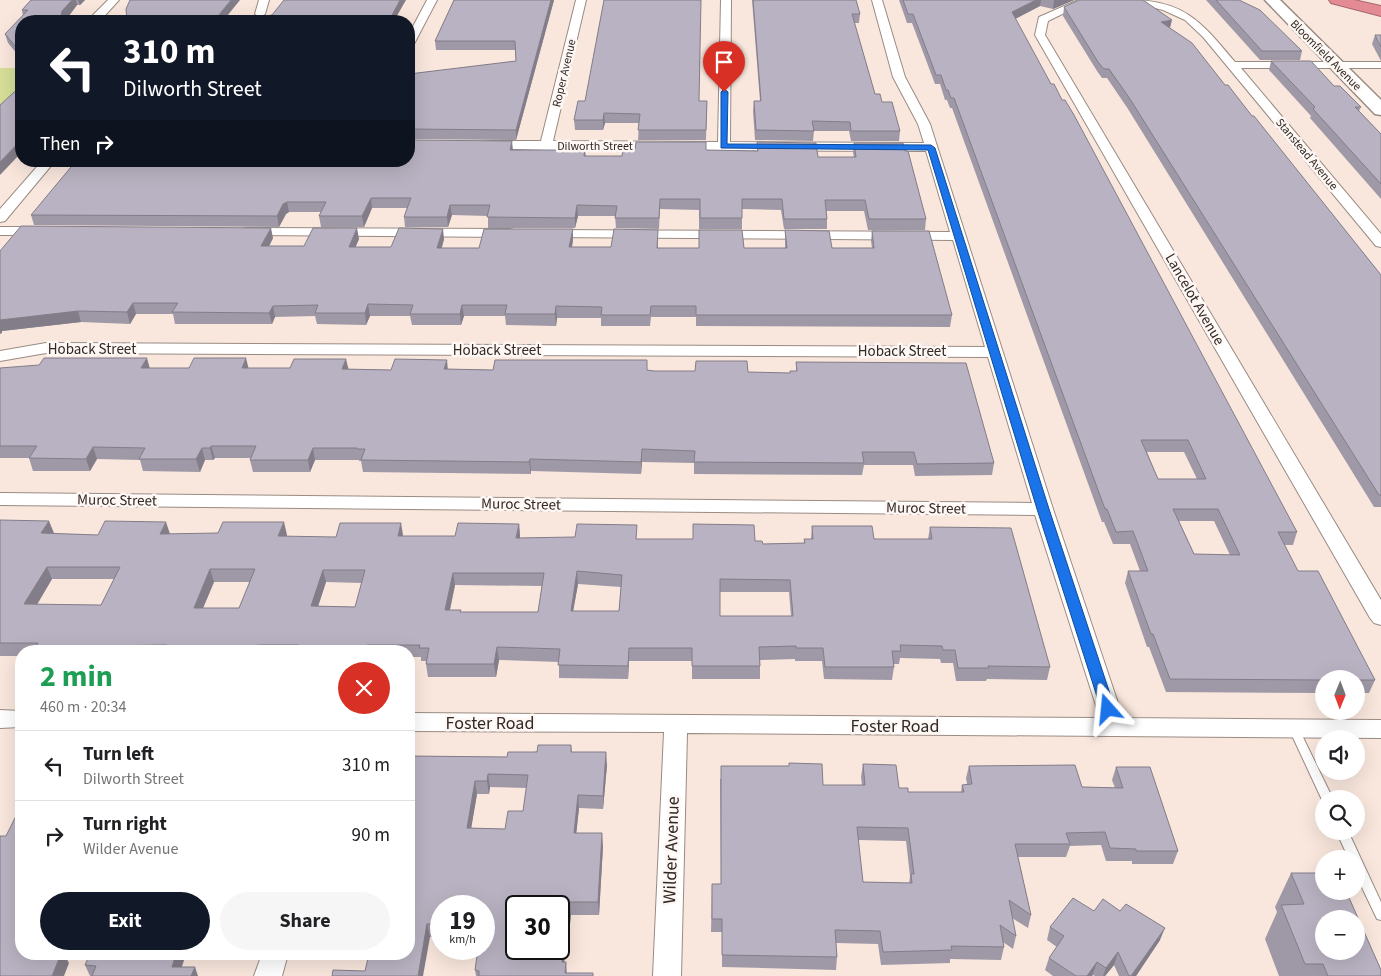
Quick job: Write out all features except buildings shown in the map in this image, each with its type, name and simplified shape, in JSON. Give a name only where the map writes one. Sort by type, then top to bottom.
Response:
[{"type":"highway","points":[[1336,0],[1381,11]]},
{"type":"highway","points":[[1359,0],[1381,6]]},
{"type":"main road","name":"Bloomfield Avenue","points":[[1272,0],[1381,110]]},
{"type":"main road","name":"Bloomfield Avenue","points":[[1349,52],[1361,64],[1378,72]]},
{"type":"street","points":[[99,15],[114,0]]},
{"type":"street","points":[[260,14],[264,0]]},
{"type":"street","points":[[415,33],[432,0]]},
{"type":"street","name":"Roper Avenue","points":[[546,146],[581,0]]},
{"type":"street","points":[[724,146],[726,0]]},
{"type":"street","points":[[877,0],[899,77],[924,124],[1043,509],[1114,727]]},
{"type":"street","name":"Lancelot Avenue","points":[[1086,0],[1043,19],[1040,35],[1381,618]]},
{"type":"street","name":"Stanstead Avenue","points":[[1135,0],[1167,8],[1189,18],[1233,65],[1381,243]]},
{"type":"street","points":[[1233,65],[1361,64]]},
{"type":"street","name":"Dilworth Street","points":[[478,145],[931,148]]},
{"type":"street","points":[[0,218],[44,167]]},
{"type":"street","points":[[0,230],[60,231]]},
{"type":"street","points":[[229,232],[519,234]]},
{"type":"street","points":[[539,234],[958,236]]},
{"type":"street","name":"Hoback Street","points":[[0,356],[46,348],[994,352]]},
{"type":"street","name":"Muroc Street","points":[[0,499],[1043,509]]},
{"type":"street","points":[[0,719],[15,719]]},
{"type":"street","name":"Foster Road","points":[[415,722],[1381,729]]},
{"type":"street","name":"Wilder Avenue","points":[[667,976],[676,724]]},
{"type":"street","points":[[268,976],[273,960]]},
{"type":"lane","points":[[1294,729],[1323,790]]},
{"type":"lane","points":[[1365,880],[1381,915]]},
{"type":"green space","points":[[0,68],[15,68],[15,102],[0,117]]},
{"type":"route","points":[[724,92],[724,146],[931,148],[1043,509],[1108,709]]}]
